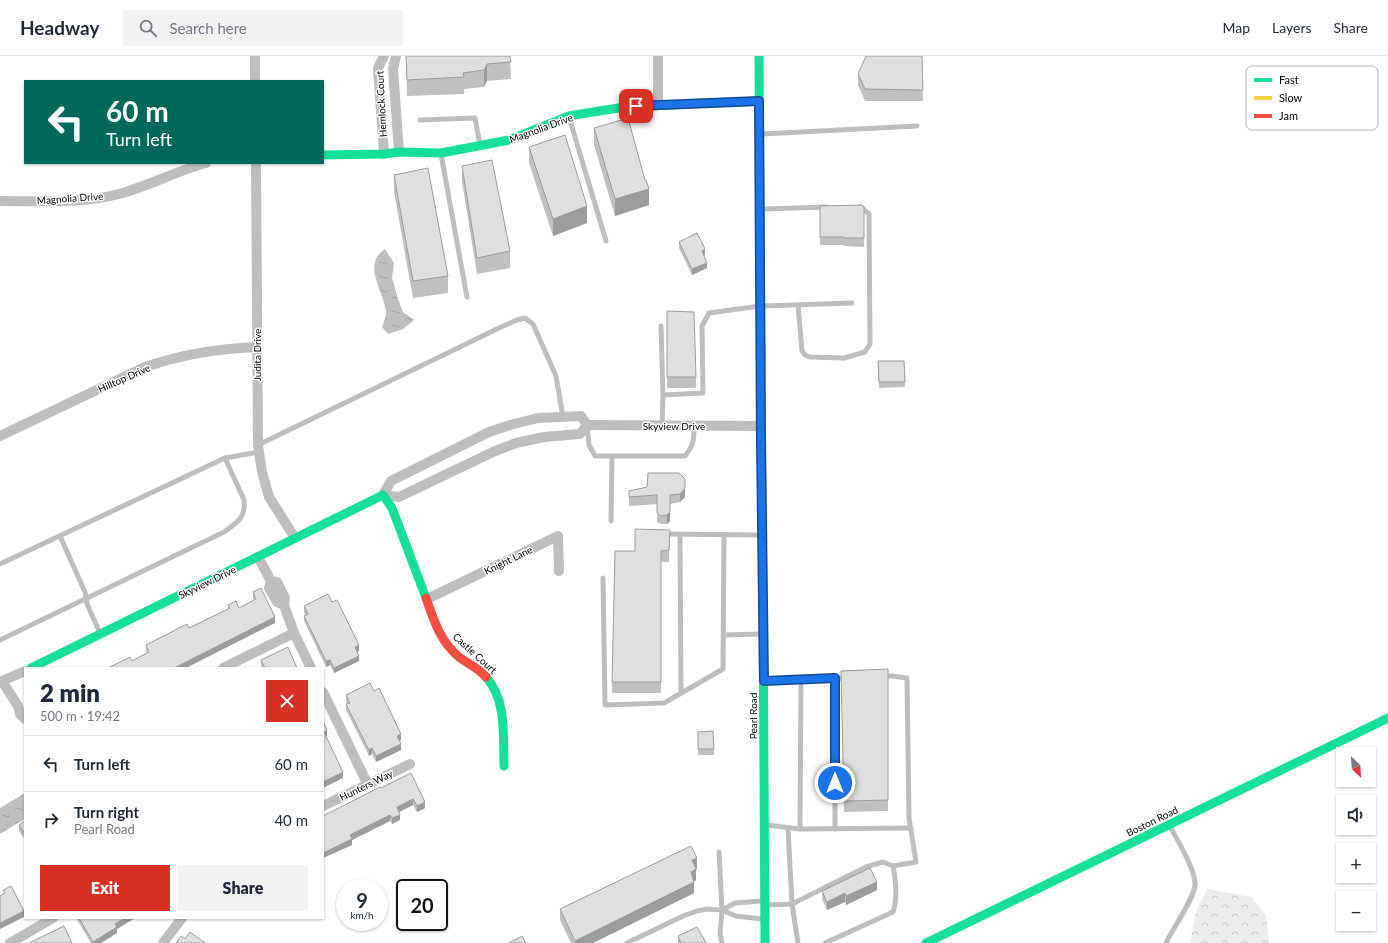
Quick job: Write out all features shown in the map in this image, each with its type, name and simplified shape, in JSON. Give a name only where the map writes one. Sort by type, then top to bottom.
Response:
[{"type":"street","points":[[255,56],[255,80]]},
{"type":"street","name":"Hemlock Court","points":[[384,56],[378,68],[384,154]]},
{"type":"street","name":"Hemlock Court","points":[[396,56],[393,69],[399,152]]},
{"type":"street","points":[[658,56],[658,105]]},
{"type":"street","name":"Pearl Road","points":[[759,56],[765,943]]},
{"type":"street","name":"Magnolia Drive","points":[[324,154],[384,154],[399,152],[441,153],[508,140],[569,116],[625,107],[759,101]]},
{"type":"street","name":"Magnolia Drive","points":[[0,201],[66,201],[90,199],[142,187],[178,172],[203,164]]},
{"type":"street","name":"Judita Drive","points":[[256,164],[258,448],[262,472],[269,497],[295,538]]},
{"type":"street","name":"Hilltop Drive","points":[[0,436],[152,365],[201,352],[226,348],[257,347]]},
{"type":"street","name":"Skyview Drive","points":[[383,495],[391,481],[489,432],[538,418],[581,416],[587,426]]},
{"type":"street","name":"Skyview Drive","points":[[33,667],[383,495],[399,497],[495,451],[516,443],[544,437],[580,434],[587,426],[761,426]]},
{"type":"street","name":"Castle Court","points":[[383,495],[392,508],[438,633],[446,644],[460,657],[481,671],[497,692],[501,706],[504,766]]},
{"type":"street","name":"Knight Lane","points":[[426,599],[558,536],[559,571]]},
{"type":"street","points":[[258,557],[271,580],[277,582],[280,587],[285,598],[284,605],[294,633],[311,667]]},
{"type":"street","points":[[225,667],[294,633]]},
{"type":"street","points":[[24,671],[1,681],[21,706],[20,714],[24,718]]},
{"type":"street","points":[[324,694],[367,784]]},
{"type":"street","name":"Boston Road","points":[[926,943],[1388,718]]},
{"type":"street","name":"Hunters Way","points":[[324,806],[410,764]]},
{"type":"street","points":[[10,943],[51,919]]},
{"type":"street","points":[[163,943],[181,919]]},
{"type":"lane","points":[[569,116],[606,241]]},
{"type":"lane","points":[[420,120],[475,118],[480,146]]},
{"type":"lane","points":[[759,134],[917,126]]},
{"type":"lane","points":[[441,153],[467,296]]},
{"type":"lane","points":[[798,305],[802,350],[805,356],[810,358],[844,358],[865,352],[870,344],[869,214],[862,208],[853,206]]},
{"type":"lane","points":[[759,209],[831,207]]},
{"type":"lane","points":[[663,395],[703,393],[702,326],[709,313],[760,306],[852,303]]},
{"type":"lane","points":[[0,564],[226,458],[258,448],[517,320],[525,318],[533,324],[556,376],[563,417]]},
{"type":"lane","points":[[661,326],[663,395],[662,426]]},
{"type":"lane","points":[[587,426],[589,445],[595,456],[685,456],[692,448],[694,440],[694,426]]},
{"type":"lane","points":[[611,521],[612,456]]},
{"type":"lane","points":[[0,640],[224,532],[236,524],[244,515],[244,500],[226,458]]},
{"type":"lane","points":[[660,534],[762,535]]},
{"type":"lane","points":[[680,535],[681,693]]},
{"type":"lane","points":[[603,578],[605,705],[664,703],[723,669],[724,535]]},
{"type":"lane","points":[[60,536],[85,592],[87,604],[100,634]]},
{"type":"lane","points":[[724,635],[763,634]]},
{"type":"lane","points":[[722,910],[735,903],[792,904],[866,867],[883,862],[894,866],[916,862],[909,810],[907,678],[878,676]]},
{"type":"lane","points":[[764,681],[856,677]]},
{"type":"lane","points":[[835,678],[835,828]]},
{"type":"lane","points":[[800,829],[802,680]]},
{"type":"lane","points":[[765,824],[800,829],[911,828]]},
{"type":"lane","points":[[1166,943],[1192,896],[1195,885],[1194,873],[1169,825]]},
{"type":"lane","points":[[788,828],[792,904],[798,943]]},
{"type":"lane","points":[[720,852],[722,910],[720,934],[722,943]]},
{"type":"lane","points":[[825,943],[893,912],[895,906],[896,883],[894,866]]},
{"type":"lane","points":[[627,943],[664,925],[697,911],[707,909],[722,910],[736,916],[765,919]]},
{"type":"green space","points":[[1207,889],[1251,897],[1266,915],[1269,943],[1190,943],[1196,911]]},
{"type":"water","points":[[385,249],[394,263],[392,278],[403,312],[414,320],[403,329],[388,334],[382,327],[386,312],[374,270],[378,255]]},
{"type":"water","points":[[24,794],[24,820],[0,834],[0,808]]},
{"type":"building","points":[[406,56],[510,56],[511,62],[487,64],[484,70],[463,73],[464,77],[407,80]]},
{"type":"building","points":[[866,56],[922,56],[923,90],[865,89],[858,74]]},
{"type":"building","points":[[628,118],[645,180],[649,189],[615,199],[594,128]]},
{"type":"building","points":[[565,135],[587,206],[553,219],[529,147]]},
{"type":"building","points":[[492,160],[510,251],[477,258],[462,166]]},
{"type":"building","points":[[428,168],[448,276],[413,281],[394,175]]},
{"type":"building","points":[[862,205],[864,207],[864,238],[820,237],[820,206]]},
{"type":"building","points":[[697,233],[705,249],[702,251],[707,263],[692,269],[679,242]]},
{"type":"building","points":[[667,311],[694,312],[696,377],[667,377]]},
{"type":"building","points":[[878,361],[904,361],[905,382],[879,382]]},
{"type":"building","points":[[648,473],[679,473],[685,479],[685,488],[680,494],[670,495],[670,512],[667,515],[661,516],[657,513],[657,495],[629,497],[629,491],[647,487]]},
{"type":"building","points":[[635,529],[670,530],[669,550],[661,551],[661,682],[612,682],[615,551],[635,551]]},
{"type":"building","points":[[261,588],[275,617],[176,667],[110,667],[130,657],[132,661],[149,652],[146,645],[187,624],[189,628],[230,608],[228,605],[236,601],[239,608],[256,599],[253,592]]},
{"type":"building","points":[[328,594],[332,602],[337,600],[359,645],[355,647],[359,656],[334,668],[330,660],[326,661],[304,616],[308,614],[304,606]]},
{"type":"building","points":[[288,647],[297,667],[264,667],[261,660]]},
{"type":"building","points":[[888,669],[888,800],[844,801],[841,671]]},
{"type":"building","points":[[370,683],[374,691],[379,688],[401,734],[397,736],[401,744],[376,756],[372,748],[369,750],[346,704],[350,703],[346,695]]},
{"type":"building","points":[[324,723],[327,730],[324,732]]},
{"type":"building","points":[[713,731],[714,749],[698,749],[698,732]]},
{"type":"building","points":[[324,732],[343,772],[324,782]]},
{"type":"building","points":[[411,773],[425,802],[417,806],[413,799],[397,807],[400,815],[392,818],[390,815],[350,835],[352,839],[324,853],[324,815],[380,787],[381,788]]},
{"type":"building","points":[[24,822],[24,832],[19,825]]},
{"type":"building","points":[[691,846],[697,858],[692,860],[696,869],[691,872],[694,882],[575,941],[560,909]]},
{"type":"building","points":[[870,868],[877,882],[846,896],[845,893],[827,902],[822,891]]},
{"type":"building","points":[[11,886],[24,911],[0,923],[0,896],[5,893],[3,890]]},
{"type":"building","points":[[80,919],[123,919],[115,924],[117,927],[93,942]]},
{"type":"building","points":[[64,926],[72,943],[29,943]]},
{"type":"building","points":[[697,927],[706,943],[681,943],[678,936]]},
{"type":"building","points":[[190,932],[205,943],[176,943],[181,936],[185,939]]},
{"type":"building","points":[[522,936],[526,943],[509,943]]},
{"type":"traffic: fast","points":[[759,56],[761,364]]},
{"type":"traffic: fast","points":[[324,155],[384,154],[399,152],[441,153],[509,140],[569,116],[593,112],[625,107],[759,101]]},
{"type":"traffic: fast","points":[[33,667],[383,495],[392,508],[426,598]]},
{"type":"traffic: fast","points":[[763,610],[765,943]]},
{"type":"traffic: fast","points":[[486,677],[493,686],[501,708],[504,766]]},
{"type":"traffic: fast","points":[[926,943],[1388,718]]},
{"type":"traffic: slow","points":[[761,364],[763,610]]},
{"type":"traffic: jam","points":[[426,598],[438,630],[452,651],[486,677]]},
{"type":"route","points":[[636,106],[759,101],[764,681],[835,678],[835,783]]}]
